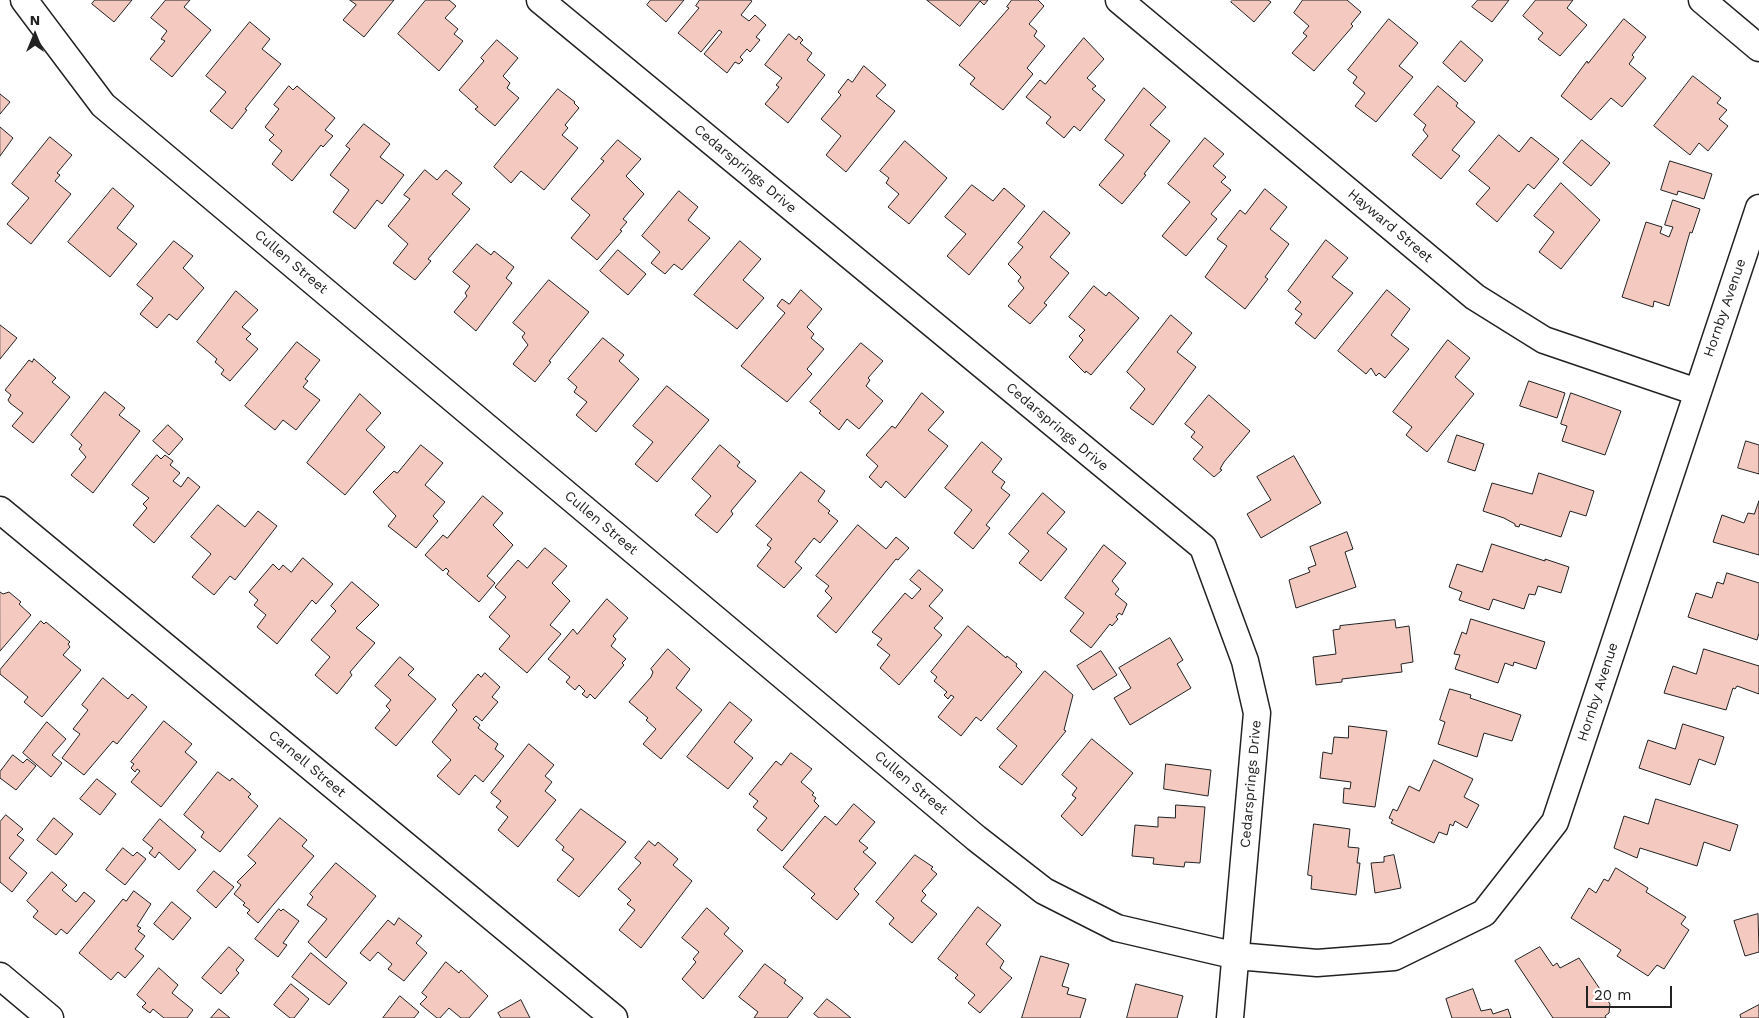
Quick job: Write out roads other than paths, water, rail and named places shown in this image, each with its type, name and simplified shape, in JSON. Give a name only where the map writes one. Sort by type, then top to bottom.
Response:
[{"type":"street","name":"Cullen Street","points":[[24,0],[103,105],[976,838],[1044,891],[1117,928],[1237,956]]},
{"type":"street","name":"Cedarsprings Drive","points":[[540,0],[1203,546],[1245,662],[1257,713],[1237,956],[1230,1018]]},
{"type":"street","name":"Hayward Street","points":[[1120,0],[1475,297],[1544,340],[1697,392]]},
{"type":"street","points":[[1702,0],[1759,48]]},
{"type":"street","name":"Hornby Avenue","points":[[1237,956],[1317,963],[1394,957],[1484,913],[1555,822],[1759,208]]},
{"type":"street","name":"Carnell Street","points":[[0,510],[614,1018]]},
{"type":"street","points":[[0,976],[50,1018]]}]
